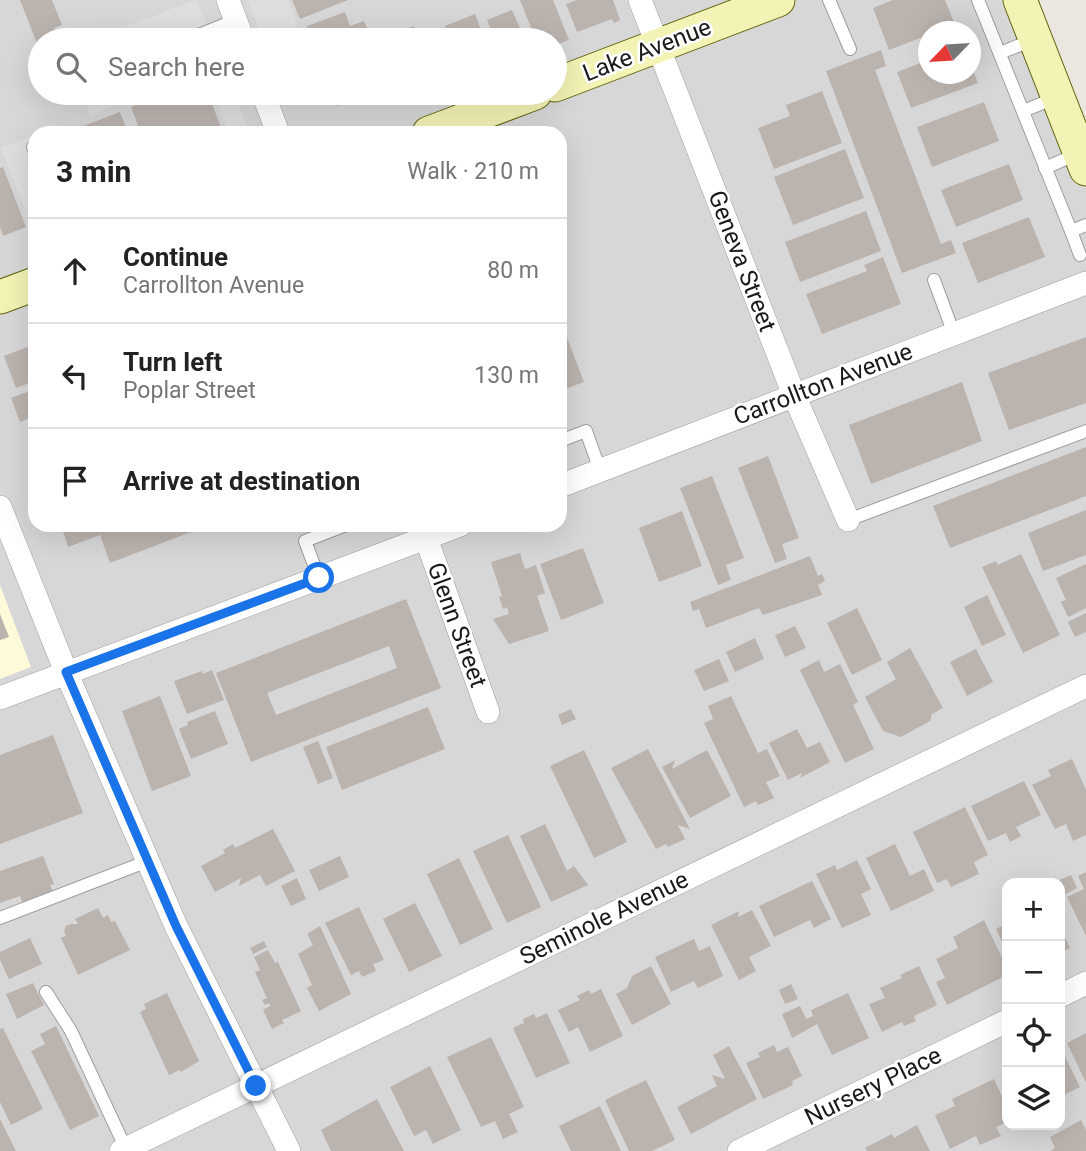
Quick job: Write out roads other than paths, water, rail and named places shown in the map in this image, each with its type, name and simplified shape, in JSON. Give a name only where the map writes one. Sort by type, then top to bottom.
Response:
[{"type":"main road","name":"Lake Avenue","points":[[567,80],[778,0]]},
{"type":"main road","points":[[1020,0],[1083,161]]},
{"type":"main road","points":[[448,126],[503,105]]},
{"type":"main road","points":[[0,297],[28,287]]},
{"type":"street","name":"Geneva Street","points":[[640,0],[794,395],[848,520]]},
{"type":"street","points":[[268,105],[275,126]]},
{"type":"street","name":"Carrollton Avenue","points":[[567,483],[1086,283]]},
{"type":"street","points":[[0,507],[66,672],[176,926],[289,1151]]},
{"type":"street","points":[[0,698],[442,532]]},
{"type":"street","name":"Glenn Street","points":[[426,538],[488,712]]},
{"type":"street","name":"Seminole Avenue","points":[[124,1150],[1086,686]]},
{"type":"street","points":[[1065,994],[1086,983]]},
{"type":"street","name":"Nursery Place","points":[[739,1151],[1002,1023]]},
{"type":"lane","points":[[829,0],[850,49]]},
{"type":"lane","points":[[980,1],[1080,255]]},
{"type":"lane","points":[[216,28],[236,20]]},
{"type":"lane","points":[[1000,53],[1035,38]]},
{"type":"lane","points":[[1023,111],[1058,97]]},
{"type":"lane","points":[[1045,168],[1083,161]]},
{"type":"lane","points":[[1070,231],[1086,225]]},
{"type":"lane","points":[[934,280],[954,334]]},
{"type":"lane","points":[[567,438],[586,431],[600,470]]},
{"type":"lane","points":[[848,520],[1086,431]]},
{"type":"lane","points":[[319,578],[305,541],[328,532]]},
{"type":"lane","points":[[0,918],[148,861]]},
{"type":"lane","points":[[46,992],[71,1031],[124,1150]]}]
